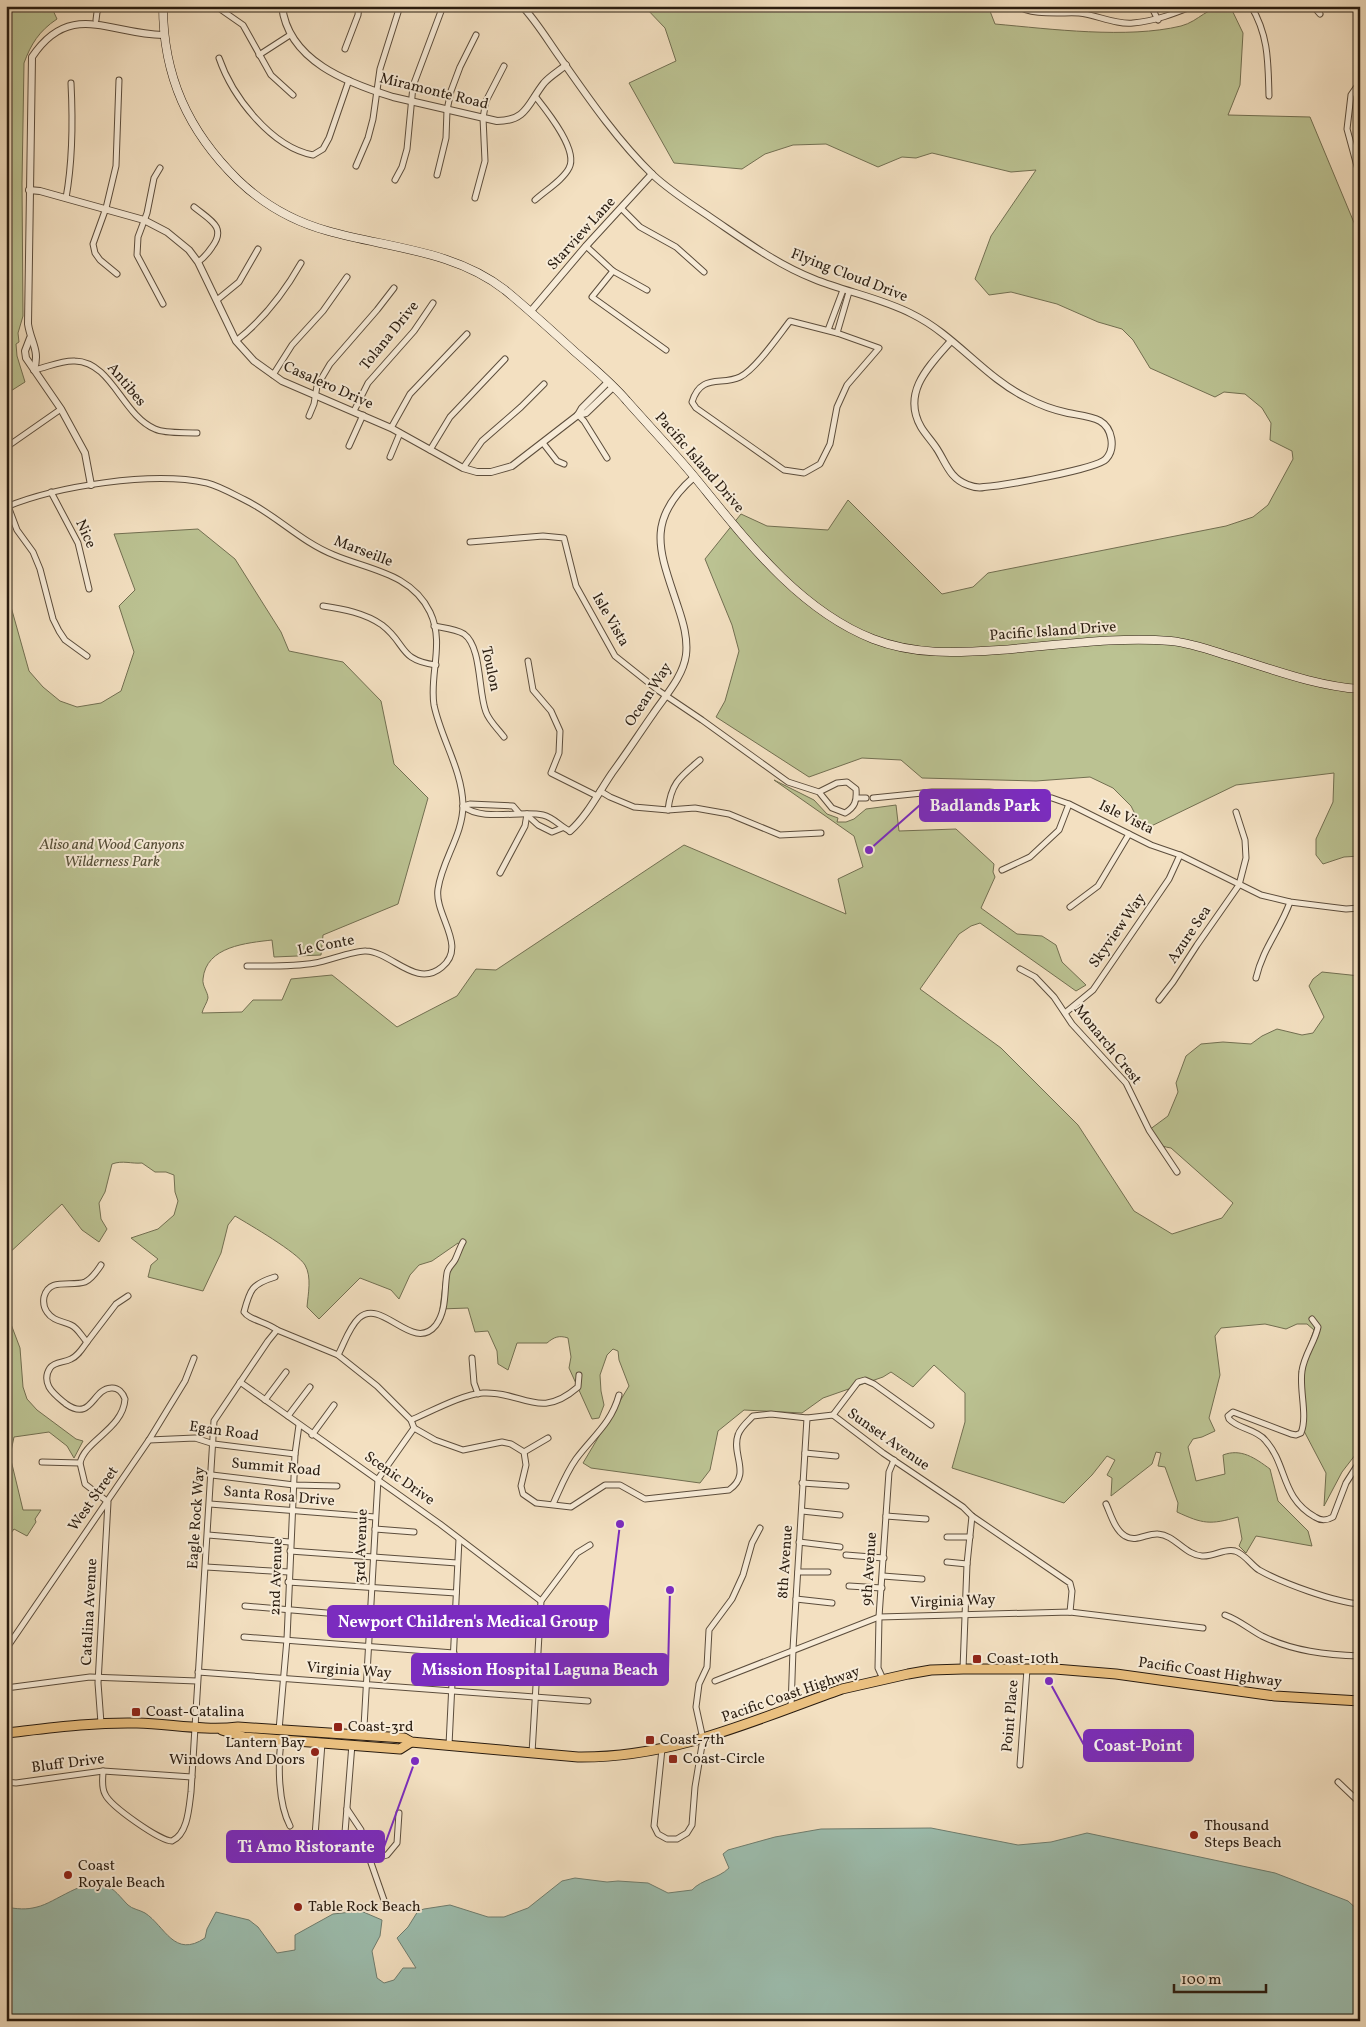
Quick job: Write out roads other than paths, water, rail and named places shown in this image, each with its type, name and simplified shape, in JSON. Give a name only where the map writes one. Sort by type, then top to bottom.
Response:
[{"type":"highway","name":"Pacific Coast Highway","points":[[219,1729],[238,1726],[365,1735],[404,1738],[411,1742],[597,1757],[662,1749],[704,1739],[842,1689],[883,1679],[931,1670],[963,1668],[1055,1669],[1116,1674],[1275,1696],[1360,1701]]},
{"type":"highway","name":"Pacific Coast Highway","points":[[6,1733],[101,1723],[219,1729],[244,1737],[400,1748],[411,1742]]},
{"type":"highway","points":[[238,1735],[245,1732],[271,1735],[279,1730],[285,1735],[293,1736],[303,1741]]},
{"type":"highway","points":[[320,1742],[321,1738],[354,1740],[365,1735],[368,1745]]},
{"type":"main road","name":"Pacific Island Drive","points":[[163,6],[163,35],[180,98],[191,121],[223,165],[254,195],[274,208],[324,230],[423,252],[454,262],[499,286],[531,311],[610,384],[775,570],[800,595],[831,618],[876,640],[919,651],[951,653],[1132,640],[1169,641],[1200,647],[1326,686],[1360,689]]},
{"type":"street","points":[[96,20],[97,12],[101,6]]},
{"type":"street","name":"Miramonte Road","points":[[282,6],[290,34],[306,54],[330,71],[377,92],[483,118],[508,121],[517,118],[526,111],[545,82],[566,65]]},
{"type":"street","points":[[345,50],[358,15],[359,6]]},
{"type":"street","points":[[356,166],[368,138],[380,69],[400,6]]},
{"type":"street","points":[[395,180],[402,167],[407,149],[410,101],[420,65],[443,6]]},
{"type":"street","name":"Flying Cloud Drive","points":[[522,6],[536,22],[618,136],[652,174],[677,194],[757,250],[790,269],[846,291],[890,304],[932,325],[951,341],[994,378],[1017,393],[1052,409],[1100,421],[1110,432],[1112,442],[1111,450],[1105,460],[1083,469],[981,488],[965,484],[949,472],[938,451],[921,426],[916,414],[914,399],[917,385],[924,373],[951,341]]},
{"type":"street","points":[[1018,6],[1022,9],[1081,14],[1130,23],[1158,20],[1193,6]]},
{"type":"street","points":[[1152,6],[1158,20]]},
{"type":"street","points":[[1251,6],[1260,22],[1268,52],[1269,96]]},
{"type":"street","points":[[1313,6],[1320,14]]},
{"type":"street","points":[[220,9],[243,26],[271,75],[293,95]]},
{"type":"street","points":[[91,485],[85,453],[61,409],[26,358],[25,351],[30,338],[28,324],[32,57],[48,34],[61,25],[74,20],[96,20],[149,35],[163,35]]},
{"type":"street","points":[[259,55],[290,34]]},
{"type":"street","points":[[437,175],[446,138],[448,110],[455,79],[476,35]]},
{"type":"street","points":[[219,58],[231,85],[259,121],[270,132],[292,148],[313,155],[323,149],[329,138],[349,80]]},
{"type":"street","points":[[475,198],[484,161],[483,118],[486,101],[504,66]]},
{"type":"street","points":[[117,274],[100,260],[95,253],[93,244],[106,208],[116,166],[119,80]]},
{"type":"street","points":[[1360,82],[1351,95],[1347,130],[1360,177]]},
{"type":"street","points":[[66,198],[72,164],[74,130],[71,83]]},
{"type":"street","points":[[535,200],[566,173],[571,166],[572,156],[550,115],[536,96]]},
{"type":"street","points":[[160,168],[154,178],[138,237],[137,255],[163,304]]},
{"type":"street","name":"Starview Lane","points":[[531,311],[586,246],[652,174]]},
{"type":"street","name":"Casalero Drive","points":[[29,190],[40,191],[106,208],[144,220],[177,239],[198,262],[236,341],[254,361],[273,375],[391,428],[463,468],[477,472],[496,472],[512,466],[578,415],[586,413],[610,384]]},
{"type":"street","points":[[194,208],[215,224],[219,231],[217,240],[204,258],[198,262]]},
{"type":"street","points":[[621,208],[640,227],[676,247],[704,272]]},
{"type":"street","points":[[586,246],[613,271],[647,290]]},
{"type":"street","points":[[217,300],[238,282],[258,249]]},
{"type":"street","points":[[236,341],[267,313],[288,286],[301,263]]},
{"type":"street","points":[[613,271],[592,297],[666,350]]},
{"type":"street","points":[[273,375],[292,345],[323,311],[347,277]]},
{"type":"street","points":[[309,416],[317,386],[330,364],[394,288]]},
{"type":"street","points":[[828,330],[846,291]]},
{"type":"street","points":[[837,333],[846,291]]},
{"type":"street","name":"Tolana Drive","points":[[354,411],[368,383],[414,331],[433,303]]},
{"type":"street","points":[[790,321],[837,333],[879,348],[848,385],[837,407],[830,444],[820,464],[804,473],[784,470],[696,408],[692,402],[694,394],[707,383],[735,379],[747,373],[790,321]]},
{"type":"street","points":[[391,428],[410,394],[467,334]]},
{"type":"street","points":[[30,338],[36,345],[37,356],[34,370]]},
{"type":"street","points":[[430,450],[450,416],[505,359]]},
{"type":"street","name":"Antibes","points":[[34,370],[63,362],[76,361],[87,363],[98,369],[107,378],[133,414],[144,423],[158,431],[197,433]]},
{"type":"street","points":[[463,468],[482,441],[544,384]]},
{"type":"street","points":[[8,446],[61,409]]},
{"type":"street","points":[[349,446],[363,415]]},
{"type":"street","points":[[578,415],[584,421],[607,458]]},
{"type":"street","points":[[390,457],[400,433]]},
{"type":"street","points":[[543,443],[558,461],[564,464]]},
{"type":"street","name":"Ocean Way","points":[[570,831],[666,696],[682,668],[686,656],[687,642],[684,625],[662,556],[660,539],[667,508],[674,496],[694,477]]},
{"type":"street","name":"Marseille","points":[[7,507],[28,498],[50,492],[91,485],[168,480],[208,483],[248,501],[318,547],[334,555],[400,579],[418,594],[430,612],[434,626],[436,665],[434,702],[444,739],[460,779],[463,806]]},
{"type":"street","name":"Nice","points":[[50,492],[78,543],[89,589]]},
{"type":"street","points":[[7,507],[17,530],[33,552],[40,569],[58,631],[65,640],[87,656]]},
{"type":"street","name":"Isle Vista","points":[[470,542],[543,536],[564,538],[576,586],[615,656],[666,696],[788,782],[819,792],[832,808],[845,813],[854,808],[857,798]]},
{"type":"street","points":[[323,606],[347,610],[370,618],[391,633],[410,658],[417,662],[436,665]]},
{"type":"street","name":"Toulon","points":[[434,626],[458,631],[471,641],[476,656],[486,713],[504,737]]},
{"type":"street","points":[[528,661],[534,690],[551,711],[560,731],[560,753],[551,773],[634,807],[668,810],[695,808],[729,814],[780,835],[821,833]]},
{"type":"street","points":[[668,810],[670,793],[681,776],[700,760]]},
{"type":"street","points":[[819,792],[827,787],[847,782],[856,789],[857,798],[866,798]]},
{"type":"street","name":"Isle Vista","points":[[873,798],[932,792],[989,792],[1052,798],[1069,804],[1151,845],[1180,855],[1261,895],[1290,902],[1346,909],[1360,908]]},
{"type":"street","points":[[463,806],[470,804],[513,806],[519,813]]},
{"type":"street","points":[[1002,870],[1030,857],[1059,830],[1069,804]]},
{"type":"street","points":[[463,806],[469,811],[510,816],[519,813],[543,815],[557,821],[562,828],[570,831]]},
{"type":"street","name":"Le Conte","points":[[247,966],[315,963],[366,951],[389,959],[417,973],[430,974],[442,968],[449,960],[453,947],[437,894],[440,873],[460,828],[463,806]]},
{"type":"street","points":[[1236,812],[1245,840],[1246,858],[1239,885]]},
{"type":"street","points":[[527,814],[538,825],[552,832],[562,828]]},
{"type":"street","points":[[500,873],[525,826],[527,814]]},
{"type":"street","points":[[1070,906],[1098,886],[1129,834]]},
{"type":"street","name":"Skyview Way","points":[[1064,1013],[1093,990],[1169,879],[1180,855]]},
{"type":"street","name":"Azure Sea","points":[[1159,1000],[1239,885]]},
{"type":"street","points":[[1256,978],[1260,962],[1268,944],[1282,922],[1290,902]]},
{"type":"street","name":"Monarch Crest","points":[[1020,969],[1035,977],[1054,997],[1064,1013],[1094,1050],[1126,1083],[1149,1130],[1176,1172]]},
{"type":"street","points":[[338,1356],[354,1325],[360,1317],[369,1313],[380,1315],[414,1334],[428,1331],[435,1326],[447,1296],[447,1274],[456,1259],[462,1242]]},
{"type":"street","points":[[87,1342],[74,1327],[50,1316],[45,1308],[44,1298],[47,1291],[54,1285],[83,1283],[101,1265]]},
{"type":"street","points":[[275,1277],[253,1287],[247,1297],[244,1312],[252,1319],[269,1324],[277,1330],[338,1356],[377,1386],[411,1420],[414,1428],[435,1440],[463,1450],[502,1442],[524,1452]]},
{"type":"street","points":[[108,1502],[85,1484],[80,1463],[88,1448],[111,1427],[126,1401],[121,1392],[110,1388],[104,1390],[87,1408],[76,1409],[61,1400],[49,1386],[47,1376],[51,1367],[73,1358],[116,1304],[128,1296]]},
{"type":"street","points":[[1312,1319],[1318,1327],[1304,1357],[1301,1372],[1303,1421],[1301,1432],[1296,1435],[1291,1434],[1233,1412],[1228,1416],[1229,1419],[1266,1440],[1294,1500],[1310,1514],[1321,1520],[1333,1517],[1346,1483],[1360,1461]]},
{"type":"street","name":"Eagle Rock Way","points":[[103,1771],[103,1790],[111,1803],[154,1834],[170,1841],[180,1836],[190,1800],[192,1777],[214,1421],[277,1330]]},
{"type":"street","name":"West Street","points":[[6,1649],[149,1440],[191,1371],[194,1358]]},
{"type":"street","points":[[472,1358],[474,1383],[478,1394]]},
{"type":"street","points":[[265,1400],[286,1372]]},
{"type":"street","points":[[411,1420],[478,1394],[495,1393],[528,1402],[547,1404],[569,1395],[578,1387],[579,1375]]},
{"type":"street","points":[[833,1415],[858,1382],[865,1380],[874,1384],[931,1425]]},
{"type":"street","name":"Scenic Drive","points":[[240,1382],[312,1435],[378,1479],[541,1601]]},
{"type":"street","points":[[288,1416],[310,1387]]},
{"type":"street","points":[[524,1452],[526,1465],[521,1486],[524,1494],[536,1503],[553,1504],[564,1478],[614,1410],[619,1394]]},
{"type":"street","points":[[312,1435],[334,1405]]},
{"type":"street","name":"Sunset Avenue","points":[[553,1504],[571,1507],[605,1485],[620,1486],[645,1499],[729,1490],[737,1485],[740,1473],[737,1448],[738,1434],[753,1416],[771,1414],[807,1418],[833,1415],[963,1507],[972,1516],[1070,1583],[1072,1591],[1070,1612]]},
{"type":"street","name":"8th Avenue","points":[[791,1708],[807,1418]]},
{"type":"street","name":"2nd Avenue","points":[[279,1730],[287,1639],[295,1454],[299,1425]]},
{"type":"street","points":[[378,1479],[414,1428]]},
{"type":"street","name":"Egan Road","points":[[149,1440],[195,1438],[214,1444],[295,1454]]},
{"type":"street","points":[[524,1452],[538,1442],[548,1438]]},
{"type":"street","points":[[805,1453],[836,1456]]},
{"type":"street","name":"9th Avenue","points":[[883,1679],[878,1668],[879,1617],[889,1472],[894,1460]]},
{"type":"street","points":[[42,1462],[80,1463]]},
{"type":"street","name":"Summit Road","points":[[212,1475],[294,1485],[337,1486]]},
{"type":"street","name":"3rd Avenue","points":[[365,1735],[366,1684],[378,1479]]},
{"type":"street","points":[[802,1483],[846,1486]]},
{"type":"street","name":"Catalina Avenue","points":[[101,1723],[99,1677],[108,1502]]},
{"type":"street","name":"Santa Rosa Drive","points":[[210,1504],[375,1518]]},
{"type":"street","points":[[1106,1504],[1119,1530],[1130,1539],[1150,1534],[1164,1535],[1193,1553],[1202,1556],[1214,1555],[1228,1550],[1235,1551],[1240,1553],[1257,1569],[1272,1576],[1342,1602],[1360,1604]]},
{"type":"street","points":[[802,1511],[840,1515]]},
{"type":"street","points":[[886,1516],[926,1519]]},
{"type":"street","points":[[963,1668],[964,1614],[972,1516]]},
{"type":"street","points":[[662,1749],[654,1826],[658,1834],[667,1839],[677,1839],[687,1833],[692,1825],[695,1787],[704,1739],[696,1707],[699,1684],[707,1667],[709,1630],[732,1599],[743,1575],[752,1543],[760,1528]]},
{"type":"street","points":[[375,1529],[414,1532]]},
{"type":"street","points":[[879,1531],[885,1531]]},
{"type":"street","points":[[208,1535],[290,1542]]},
{"type":"street","points":[[947,1537],[970,1537]]},
{"type":"street","points":[[449,1745],[459,1539]]},
{"type":"street","points":[[799,1542],[840,1547]]},
{"type":"street","points":[[532,1753],[541,1601],[577,1553],[590,1545]]},
{"type":"street","points":[[290,1551],[458,1563]]},
{"type":"street","points":[[846,1555],[884,1558]]},
{"type":"street","points":[[947,1562],[967,1564]]},
{"type":"street","points":[[206,1567],[289,1572]]},
{"type":"street","points":[[798,1572],[828,1572]]},
{"type":"street","points":[[883,1576],[922,1579]]},
{"type":"street","points":[[288,1582],[456,1593]]},
{"type":"street","points":[[849,1586],[882,1588]]},
{"type":"street","points":[[796,1599],[832,1602]]},
{"type":"street","points":[[245,1606],[371,1615],[455,1624]]},
{"type":"street","name":"Virginia Way","points":[[715,1681],[879,1617],[1070,1612],[1203,1628]]},
{"type":"street","points":[[1225,1615],[1260,1635],[1285,1645],[1339,1656],[1360,1656]]},
{"type":"street","points":[[244,1637],[454,1653]]},
{"type":"street","points":[[536,1670],[557,1670]]},
{"type":"street","name":"Point Place","points":[[1020,1765],[1027,1670]]},
{"type":"street","name":"Virginia Way","points":[[198,1672],[588,1701]]},
{"type":"street","points":[[6,1688],[99,1677],[197,1681]]},
{"type":"street","points":[[281,1740],[278,1761],[284,1816],[290,1826]]},
{"type":"street","points":[[314,1849],[320,1742]]},
{"type":"street","points":[[343,1858],[352,1744]]},
{"type":"street","name":"Bluff Drive","points":[[6,1782],[16,1783],[103,1771],[192,1777]]},
{"type":"street","points":[[1338,1782],[1360,1803]]},
{"type":"street","points":[[347,1808],[361,1830],[363,1851],[370,1860],[385,1903]]},
{"type":"street","points":[[370,1860],[387,1855],[397,1843],[399,1813]]},
{"type":"place","name":"Badlands Park","points":[[869,850]]},
{"type":"place","name":"Newport Children's Medical Group","points":[[620,1524]]},
{"type":"place","name":"Mission Hospital Laguna Beach","points":[[670,1590]]},
{"type":"place","name":"Coast-10th","points":[[977,1659]]},
{"type":"place","name":"Coast-Point","points":[[1049,1681]]},
{"type":"place","name":"Coast-Catalina","points":[[136,1712]]},
{"type":"place","name":"Coast-3rd","points":[[338,1727]]},
{"type":"place","name":"Coast-7th","points":[[650,1740]]},
{"type":"place","name":"Lantern Bay Windows And Doors","points":[[315,1752]]},
{"type":"place","name":"Coast-Circle","points":[[673,1759]]},
{"type":"place","name":"Ti Amo Ristorante","points":[[415,1761]]},
{"type":"place","name":"Thousand Steps Beach","points":[[1194,1835]]},
{"type":"place","name":"Coast Royale Beach","points":[[68,1875]]},
{"type":"place","name":"Table Rock Beach","points":[[298,1907]]},
{"type":"park label","name":"Aliso and Wood Canyons Wilderness Park","points":[[112,854]]}]
